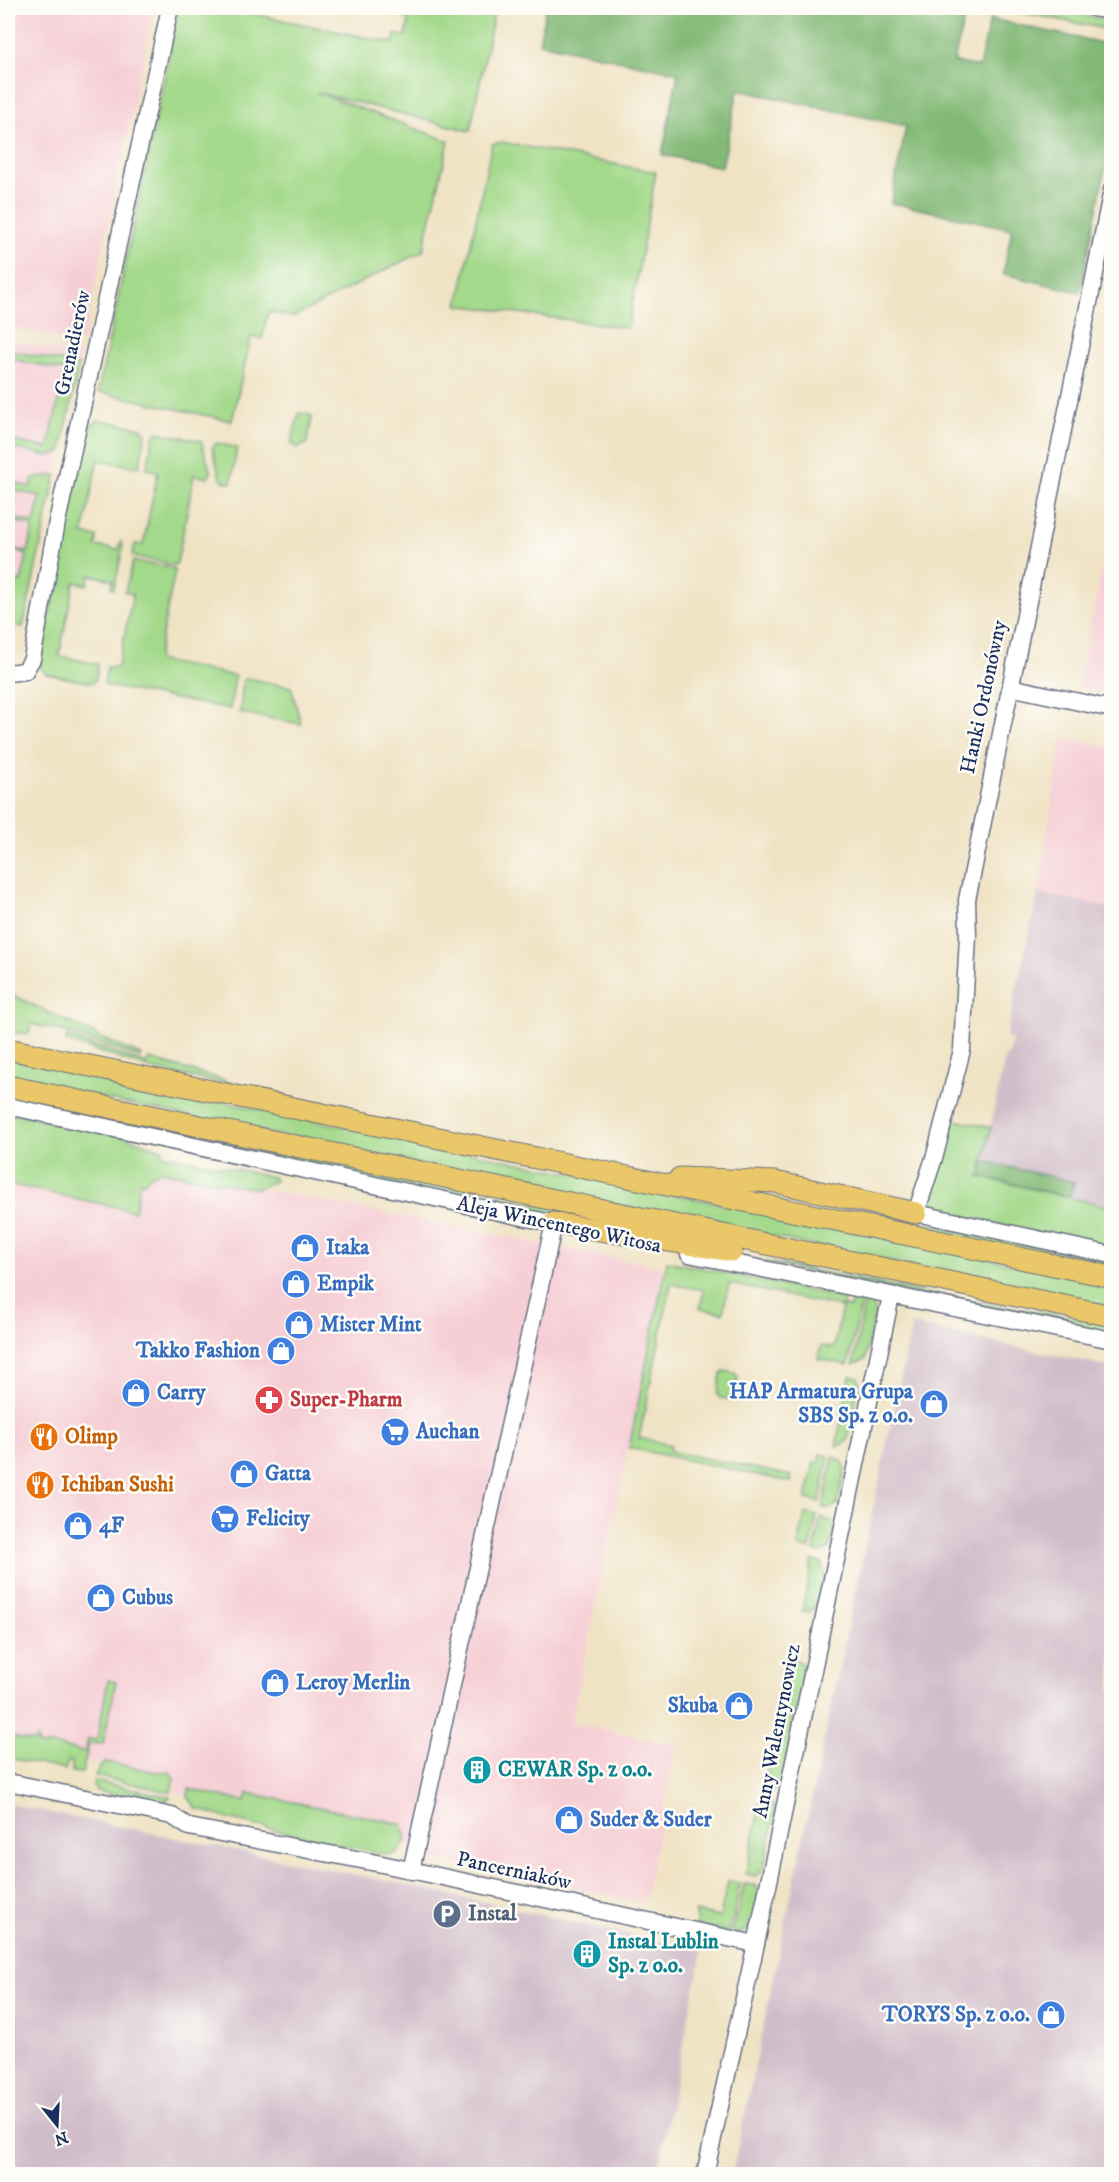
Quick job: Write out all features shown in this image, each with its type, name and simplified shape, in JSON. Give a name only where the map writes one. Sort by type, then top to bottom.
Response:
[{"type":"main road","points":[[8,1048],[1112,1277]]},
{"type":"main road","name":"Aleja Wincentego Witosa","points":[[8,1086],[1112,1316]]},
{"type":"main road","points":[[278,1091],[388,1126]]},
{"type":"main road","points":[[632,1178],[775,1182],[916,1213]]},
{"type":"main road","points":[[554,1223],[734,1251],[834,1258]]},
{"type":"street","name":"Grenadierów","points":[[8,673],[25,671],[32,659],[57,522],[170,8]]},
{"type":"street","points":[[1094,8],[1112,11]]},
{"type":"street","name":"Hanki Ordonówny","points":[[916,1213],[935,1155],[962,1050],[968,900],[1010,687],[1107,233],[1112,190]]},
{"type":"street","points":[[1010,687],[1112,709]]},
{"type":"street","name":"Aleja Wincentego Witosa","points":[[8,1106],[891,1296],[1112,1340]]},
{"type":"street","points":[[916,1213],[1112,1255]]},
{"type":"street","points":[[411,1872],[554,1223]]},
{"type":"street","name":"Anny Walentynowicz","points":[[705,2175],[756,1944],[891,1296]]},
{"type":"street","name":"Pancerniaków","points":[[8,1782],[172,1816],[189,1827],[254,1841],[264,1840],[756,1944]]},
{"type":"shaded area","points":[[8,8],[154,8],[83,343],[8,327]]},
{"type":"shaded area","points":[[8,340],[81,355],[23,627],[8,623]]},
{"type":"shaded area","points":[[1111,522],[1111,694],[1078,687]]},
{"type":"shaded area","points":[[1062,738],[1111,748],[1111,908],[1038,893]]},
{"type":"shaded area","points":[[1038,893],[1111,908],[1111,1207],[980,1177],[1005,1057],[1009,1054],[1012,1040],[1006,1037]]},
{"type":"shaded area","points":[[8,1140],[666,1268],[571,1723],[676,1745],[644,1903],[427,1858],[429,1848],[174,1792],[176,1779],[8,1747]]},
{"type":"shaded area","points":[[912,1325],[1111,1367],[1111,2174],[732,2174]]},
{"type":"shaded area","points":[[8,1804],[402,1884],[702,1951],[657,2174],[8,2174]]},
{"type":"green space","points":[[179,8],[225,8],[393,43],[395,34],[406,36],[409,19],[402,17],[403,8],[495,8],[470,131],[316,92],[449,141],[423,251],[293,317],[268,312],[262,339],[251,337],[232,421],[98,392]]},
{"type":"green space","points":[[546,8],[938,8],[965,13],[954,62],[979,67],[990,19],[1107,44],[1112,50],[1111,141],[1080,292],[1003,274],[1012,229],[891,203],[906,126],[738,90],[722,167],[662,155],[678,73],[539,43]]},
{"type":"green space","points":[[1000,8],[1049,8],[1111,21],[1111,30]]},
{"type":"green space","points":[[502,142],[656,172],[628,328],[458,305],[492,144]]},
{"type":"green space","points":[[8,350],[79,365],[61,452],[48,456],[8,447],[8,440],[48,448],[65,371],[8,358]]},
{"type":"green space","points":[[299,413],[310,415],[312,418],[307,443],[299,448],[291,444]]},
{"type":"green space","points":[[99,420],[141,428],[146,434],[139,467],[98,460],[83,534],[97,537],[96,546],[118,550],[121,542],[123,547],[114,589],[111,588],[113,580],[90,575],[87,585],[74,582],[59,656],[98,664],[96,679],[92,683],[46,674],[39,666],[88,428]]},
{"type":"green space","points":[[158,432],[201,441],[211,473],[207,478],[194,475],[177,563],[174,565],[132,556],[135,544],[143,545],[158,472],[147,468],[153,437]]},
{"type":"green space","points":[[217,443],[237,448],[231,483],[223,481],[220,477],[212,448]]},
{"type":"green space","points":[[56,475],[23,627],[8,623],[8,579],[21,582],[27,555],[8,548],[28,552],[33,526],[8,520],[8,517],[34,523],[40,496],[8,489],[8,482],[31,487],[33,478]]},
{"type":"green space","points":[[133,561],[173,568],[175,571],[157,660],[235,676],[230,709],[107,686],[104,683],[107,667],[118,667],[133,594],[125,592]]},
{"type":"green space","points":[[247,678],[291,687],[301,724],[240,713],[243,681]]},
{"type":"green space","points":[[8,993],[141,1055],[140,1058],[67,1032],[31,1024],[29,1033],[8,1033]]},
{"type":"green space","points":[[67,1036],[146,1064],[149,1059],[266,1092],[151,1069],[66,1041]]},
{"type":"green space","points":[[8,1058],[1111,1284],[1111,1307],[8,1079]]},
{"type":"green space","points":[[8,1093],[733,1245],[551,1215],[369,1178],[8,1099]]},
{"type":"green space","points":[[8,1112],[122,1136],[162,1149],[162,1154],[273,1177],[275,1181],[259,1188],[249,1188],[160,1171],[149,1176],[145,1182],[140,1182],[135,1211],[8,1184]]},
{"type":"green space","points":[[950,1119],[991,1127],[980,1177],[1111,1207],[1111,1248],[941,1212],[931,1205],[929,1200]]},
{"type":"green space","points":[[984,1161],[1074,1182],[1070,1197],[980,1177]]},
{"type":"green space","points":[[848,1208],[1111,1261],[1111,1268],[941,1234]]},
{"type":"green space","points":[[731,1256],[948,1297],[1111,1324],[1111,1334]]},
{"type":"green space","points":[[667,1261],[844,1298],[843,1306],[850,1308],[852,1300],[862,1302],[848,1365],[818,1359],[821,1346],[834,1348],[842,1307],[729,1284],[723,1313],[700,1308],[704,1290],[671,1284],[639,1438],[671,1445],[670,1451],[792,1476],[791,1482],[629,1448]]},
{"type":"green space","points":[[865,1302],[873,1304],[875,1315],[865,1360],[853,1365]]},
{"type":"green space","points":[[725,1371],[735,1373],[738,1378],[734,1396],[730,1399],[720,1398],[717,1394],[721,1374]]},
{"type":"green space","points":[[850,1376],[858,1377],[861,1388],[857,1394],[848,1440],[836,1446]]},
{"type":"green space","points":[[820,1454],[829,1456],[820,1502],[806,1499],[814,1462],[818,1463]]},
{"type":"green space","points":[[833,1457],[842,1460],[845,1468],[838,1504],[829,1509],[823,1508]]},
{"type":"green space","points":[[805,1513],[817,1516],[810,1549],[798,1547]]},
{"type":"green space","points":[[821,1517],[832,1522],[835,1529],[830,1548],[821,1553],[814,1551]]},
{"type":"green space","points":[[812,1560],[821,1563],[825,1574],[817,1606],[809,1611],[802,1611]]},
{"type":"green space","points":[[791,1657],[801,1663],[803,1673],[781,1786],[774,1790],[763,1789]]},
{"type":"green space","points":[[108,1680],[116,1682],[103,1744],[89,1744],[82,1773],[72,1772],[72,1762],[68,1761],[65,1770],[8,1758],[8,1736],[34,1742],[37,1739],[37,1745],[46,1746],[47,1744],[85,1752],[88,1739],[97,1740]]},
{"type":"green space","points":[[107,1762],[156,1772],[170,1772],[174,1779],[171,1792],[95,1776],[99,1767]]},
{"type":"green space","points":[[94,1781],[170,1797],[158,1804],[97,1791],[93,1787]]},
{"type":"green space","points":[[189,1789],[246,1802],[248,1793],[402,1824],[406,1840],[398,1852],[387,1855],[236,1821],[197,1809],[188,1797]]},
{"type":"green space","points":[[761,1800],[772,1804],[776,1811],[763,1871],[755,1876],[746,1874]]},
{"type":"green space","points":[[728,1881],[740,1883],[733,1920],[726,1932],[697,1927],[695,1912],[720,1917]]},
{"type":"green space","points":[[744,1884],[754,1885],[760,1892],[752,1926],[742,1933],[729,1933],[736,1921]]},
{"type":"place","name":"Itaka","points":[[305,1248]]},
{"type":"place","name":"Empik","points":[[296,1284]]},
{"type":"place","name":"Mister Mint","points":[[299,1325]]},
{"type":"place","name":"Takko Fashion","points":[[281,1351]]},
{"type":"place","name":"Carry","points":[[136,1393]]},
{"type":"place","name":"Super-Pharm","points":[[269,1400]]},
{"type":"place","name":"HAP Armatura Grupa SBS Sp. z o.o.","points":[[934,1404]]},
{"type":"place","name":"Auchan","points":[[395,1432]]},
{"type":"place","name":"Olimp","points":[[44,1437]]},
{"type":"place","name":"Gatta","points":[[244,1474]]},
{"type":"place","name":"Ichiban Sushi","points":[[40,1485]]},
{"type":"place","name":"Felicity","points":[[225,1519]]},
{"type":"place","name":"4F","points":[[78,1526]]},
{"type":"place","name":"Cubus","points":[[101,1598]]},
{"type":"place","name":"Leroy Merlin","points":[[275,1683]]},
{"type":"place","name":"Skuba","points":[[739,1706]]},
{"type":"place","name":"CEWAR Sp. z o.o.","points":[[477,1770]]},
{"type":"place","name":"Suder & Suder","points":[[569,1820]]},
{"type":"place","name":"Instal","points":[[447,1914]]},
{"type":"place","name":"Instal Lublin Sp. z o.o.","points":[[587,1954]]},
{"type":"place","name":"TORYS Sp. z o.o.","points":[[1051,2015]]}]
